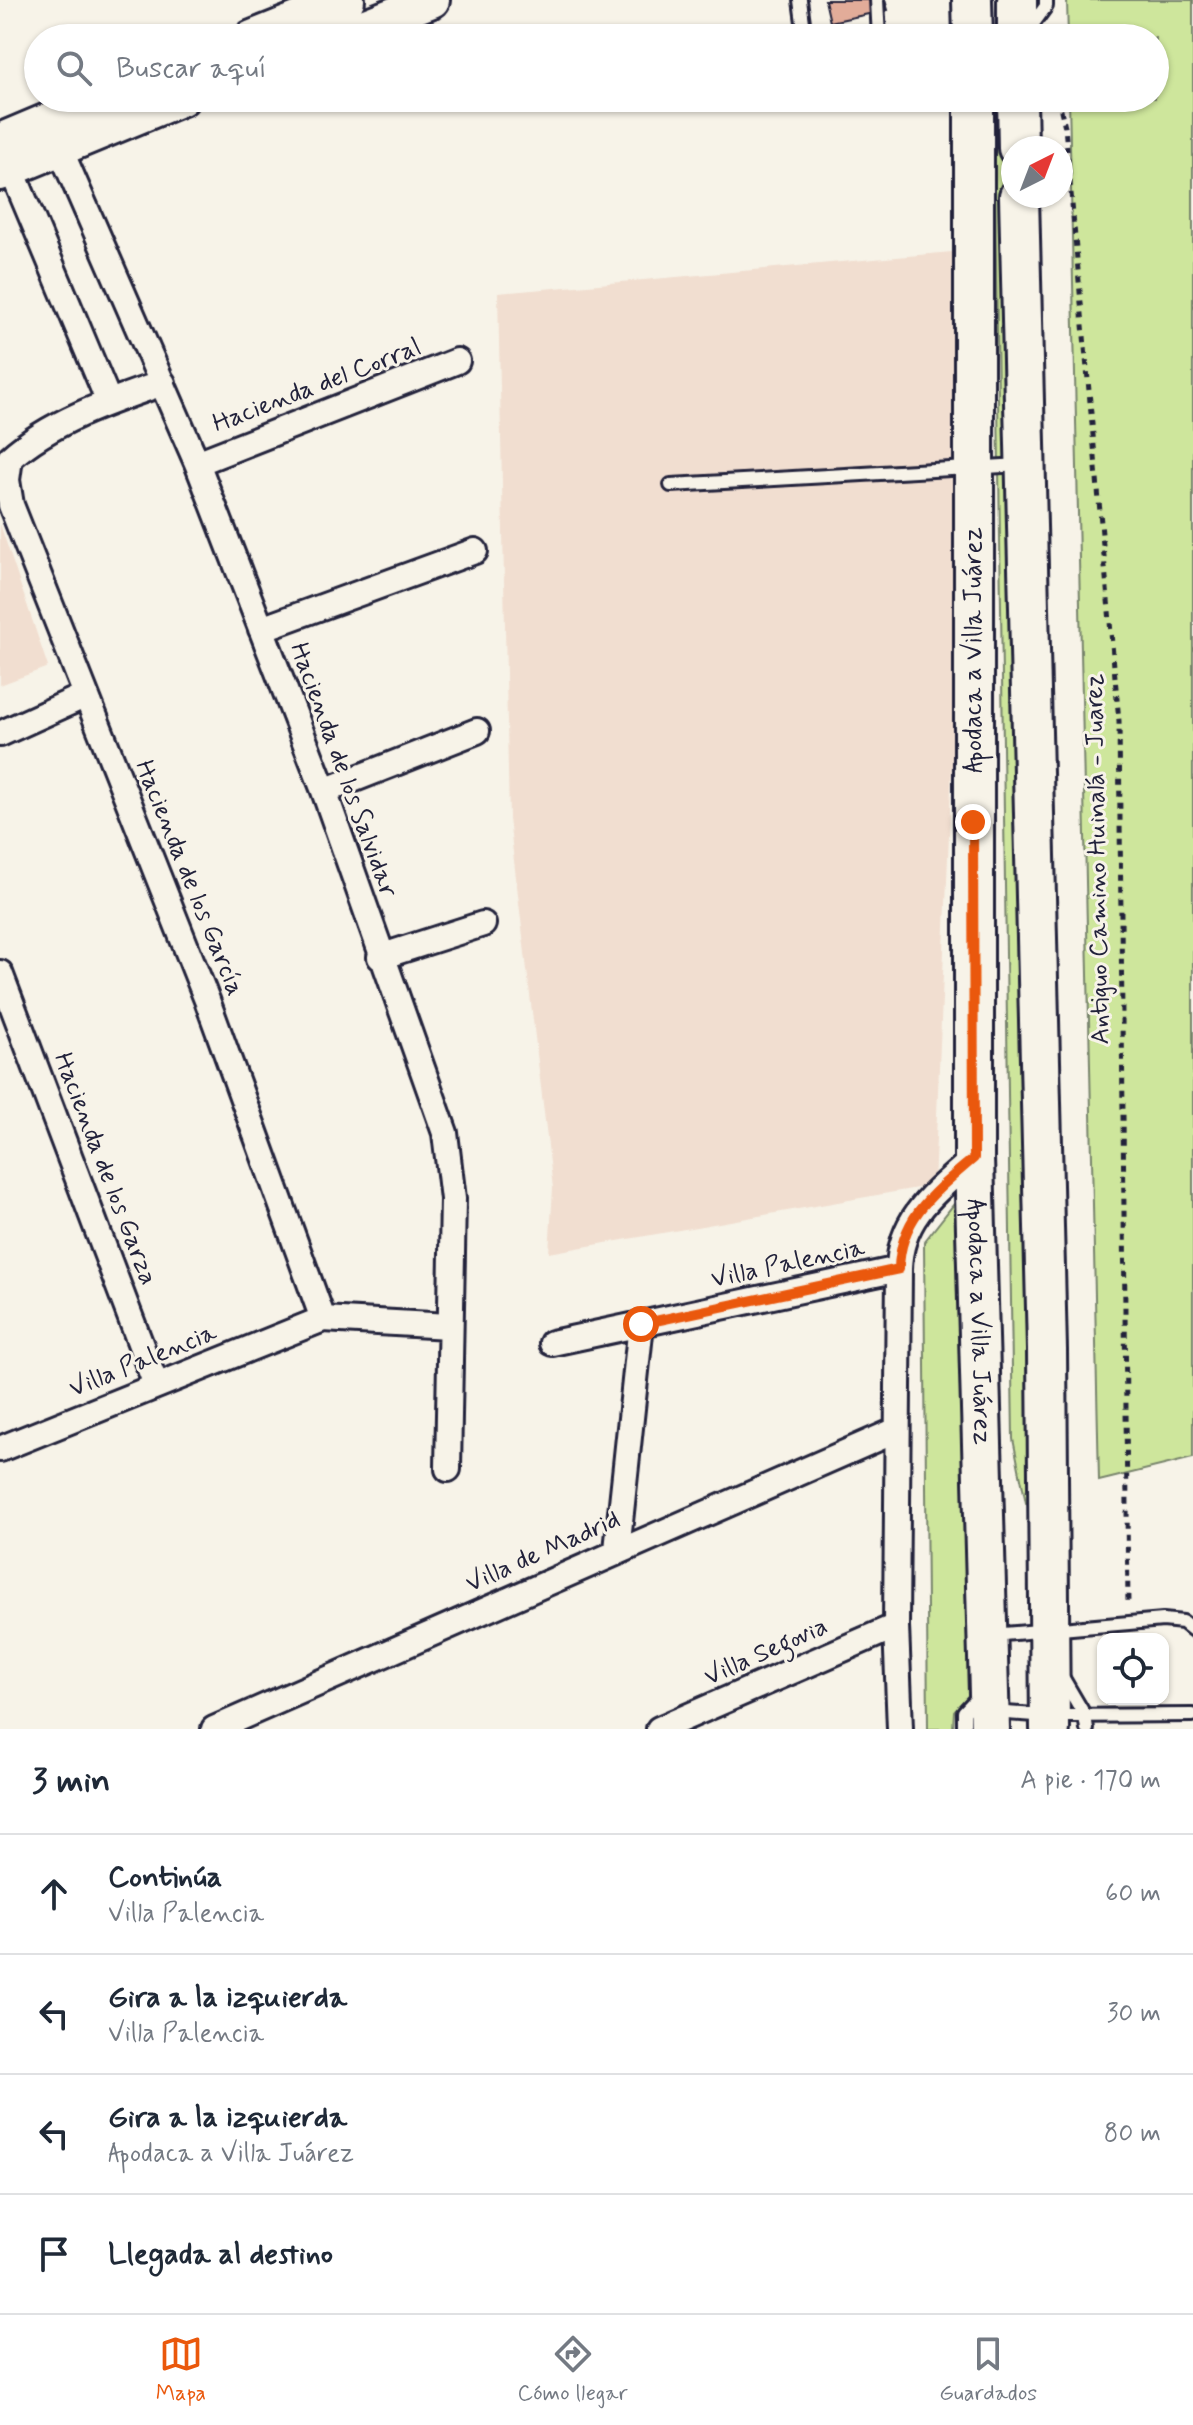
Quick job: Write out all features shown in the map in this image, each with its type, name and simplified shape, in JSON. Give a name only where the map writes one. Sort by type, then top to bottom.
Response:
[{"type":"main road","points":[[287,24],[347,0]]},
{"type":"main road","points":[[371,24],[432,0]]},
{"type":"main road","points":[[972,0],[973,24]]},
{"type":"main road","points":[[1017,0],[1019,24]]},
{"type":"main road","points":[[3,157],[53,133],[82,112]]},
{"type":"main road","points":[[53,133],[130,112]]},
{"type":"main road","name":"Apodaca a Villa Juárez","points":[[964,112],[975,469],[974,1158],[989,1635],[983,1714]]},
{"type":"main road","points":[[1017,112],[1018,136]]},
{"type":"main road","name":"Apodaca a Villa Juárez","points":[[1019,208],[1050,1640],[1068,1722]]},
{"type":"main road","points":[[973,822],[1034,819]]},
{"type":"street","name":"Hacienda de los Salvidar","points":[[53,133],[197,463],[324,791],[380,957],[445,1133],[453,1199],[448,1469]]},
{"type":"street","points":[[3,157],[109,402],[163,383]]},
{"type":"street","name":"Hacienda del Corral","points":[[197,463],[457,361]]},
{"type":"street","name":"Hacienda de los García","points":[[109,402],[27,443],[10,458],[7,480],[11,505],[207,1000],[323,1319]]},
{"type":"street","points":[[261,629],[475,551]]},
{"type":"street","points":[[0,734],[86,695]]},
{"type":"street","points":[[324,791],[477,731]]},
{"type":"street","points":[[380,957],[483,924]]},
{"type":"street","name":"Hacienda de los Garza","points":[[0,973],[156,1385]]},
{"type":"street","name":"Villa Palencia","points":[[552,1343],[899,1269],[904,1237],[916,1212],[925,1199],[974,1158]]},
{"type":"street","points":[[899,1269],[896,1626],[900,1729]]},
{"type":"street","name":"Villa Palencia","points":[[0,1449],[323,1319],[449,1326]]},
{"type":"street","points":[[617,1550],[641,1324]]},
{"type":"street","name":"Villa de Madrid","points":[[214,1729],[897,1430]]},
{"type":"street","name":"Villa Segovia","points":[[659,1729],[896,1626]]},
{"type":"lane","points":[[800,0],[803,24]]},
{"type":"lane","points":[[877,0],[878,24]]},
{"type":"lane","points":[[1031,24],[1046,6],[1046,0]]},
{"type":"lane","points":[[671,485],[1025,465]]},
{"type":"lane","points":[[989,1635],[1050,1640],[1128,1623],[1176,1620],[1193,1630]]},
{"type":"lane","points":[[983,1714],[1068,1722],[1193,1715]]},
{"type":"path","name":"Antiguo Camino Huinalá - Juarez","points":[[1061,112],[1067,143],[1119,721],[1128,1623]]},
{"type":"shaded area","points":[[974,250],[934,1185],[549,1253],[553,1188],[509,819],[498,293]]},
{"type":"shaded area","points":[[0,524],[48,667],[0,685]]},
{"type":"green space","points":[[1067,0],[1193,0],[1193,1458],[1099,1481],[1071,208],[1073,136],[1070,136],[1069,112],[1169,112],[1169,24],[1068,24]]},
{"type":"green space","points":[[997,121],[1001,145],[1001,208],[1010,208],[1030,1504],[1026,1503],[1013,1439],[994,122]]},
{"type":"green space","points":[[965,1201],[974,1689],[954,1711],[953,1729],[928,1729],[924,1242],[954,1204]]},
{"type":"building","points":[[825,0],[885,0],[888,10],[830,22]]},
{"type":"route","points":[[641,1324],[899,1269],[904,1237],[916,1212],[925,1199],[974,1158],[973,822]]}]
